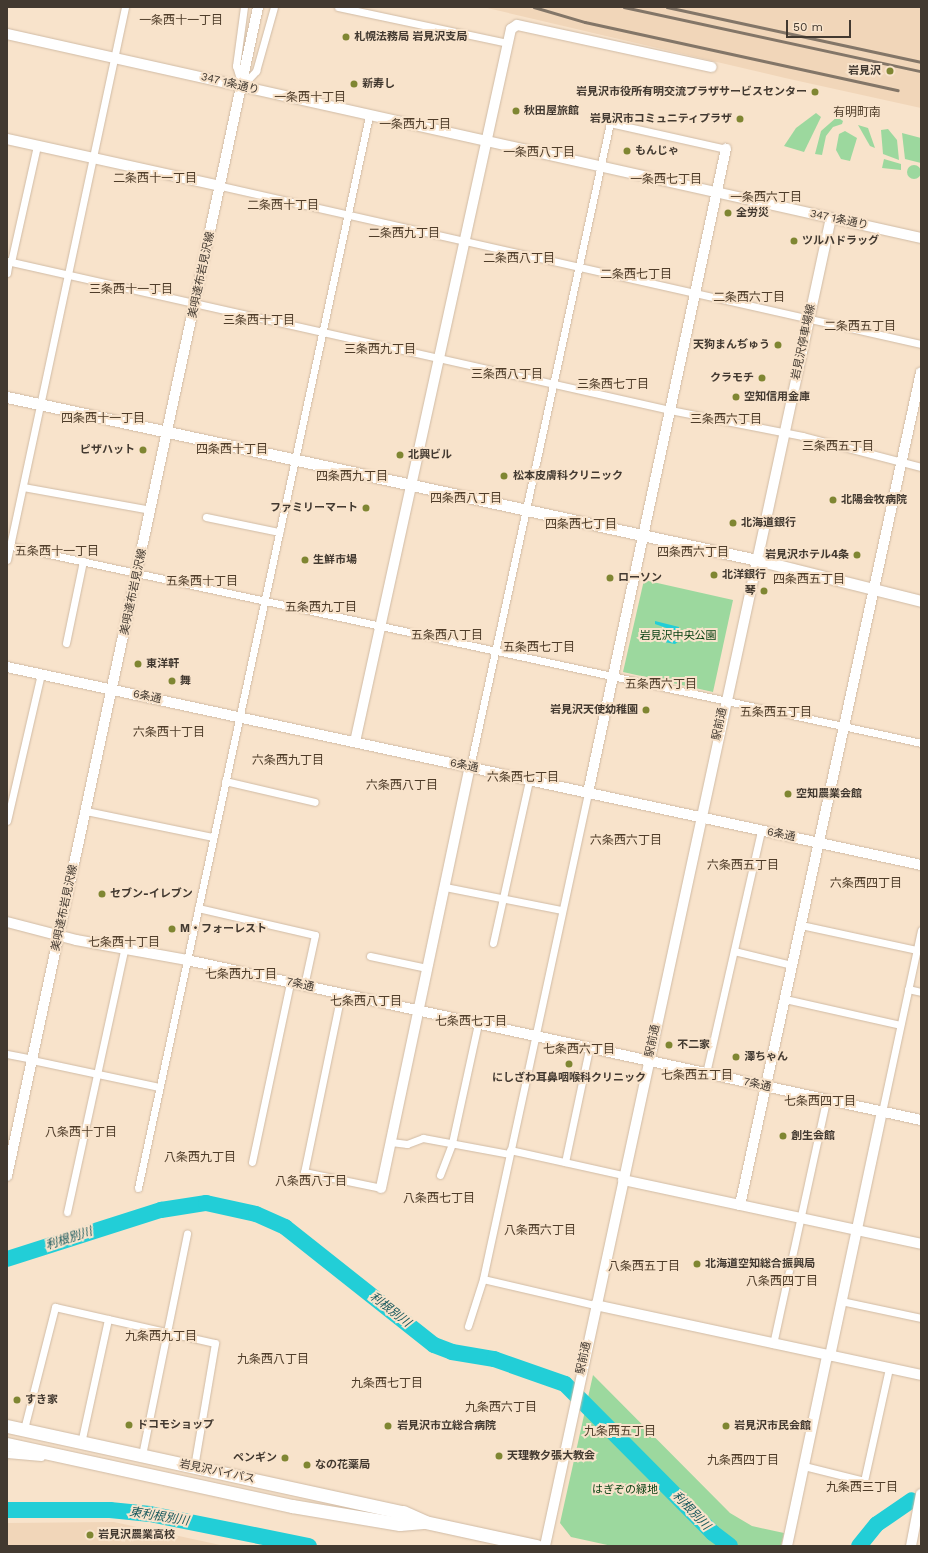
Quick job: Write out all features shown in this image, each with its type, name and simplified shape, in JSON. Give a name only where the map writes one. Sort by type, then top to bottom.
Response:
[{"type":"highway","name":"岩見沢バイパス","points":[[7,1426],[403,1512],[425,1522],[536,1546]]},
{"type":"highway","name":"岩見沢バイパス","points":[[7,1444],[75,1461],[292,1506],[400,1524],[425,1522]]},
{"type":"main road","points":[[7,397],[296,458],[643,534],[757,560],[921,601]]},
{"type":"street","points":[[7,560],[125,7]]},
{"type":"street","points":[[242,86],[236,66],[244,7]]},
{"type":"street","name":"美唄達布岩見沢線","points":[[7,1176],[169,431],[258,7]]},
{"type":"street","points":[[242,86],[256,71],[274,7]]},
{"type":"street","points":[[338,7],[507,43]]},
{"type":"street","points":[[355,742],[484,142],[511,29],[517,25],[712,67]]},
{"type":"street","name":"347 1条通り","points":[[7,34],[484,142],[921,238]]},
{"type":"street","points":[[138,1188],[369,116]]},
{"type":"street","points":[[341,994],[304,1172],[381,1188],[470,767],[528,509],[610,123],[726,149],[588,793],[561,910],[483,1279],[468,1326]]},
{"type":"street","points":[[7,139],[809,316],[921,344]]},
{"type":"street","points":[[7,273],[37,146]]},
{"type":"street","name":"岩見沢停車場線","points":[[757,560],[831,218]]},
{"type":"street","points":[[9,261],[324,330],[670,410],[784,434],[902,462],[921,468]]},
{"type":"street","points":[[740,1205],[902,462],[918,398],[921,372]]},
{"type":"street","points":[[23,487],[151,510]]},
{"type":"street","points":[[206,517],[279,532]]},
{"type":"street","points":[[9,545],[921,743]]},
{"type":"street","name":"駅前通","points":[[545,1546],[582,1363],[725,701],[757,560]]},
{"type":"street","points":[[66,643],[83,562]]},
{"type":"street","name":"6条通","points":[[7,667],[921,865]]},
{"type":"street","points":[[7,821],[41,674]]},
{"type":"street","points":[[225,781],[315,802]]},
{"type":"street","points":[[493,943],[529,781]]},
{"type":"street","points":[[86,811],[213,837]]},
{"type":"street","points":[[706,1073],[761,830]]},
{"type":"street","points":[[445,887],[561,910]]},
{"type":"street","points":[[198,908],[315,935],[304,986]]},
{"type":"street","name":"7条通","points":[[7,922],[124,951],[187,960],[418,1012],[535,1036],[589,1049],[648,1060],[921,1120]]},
{"type":"street","points":[[801,925],[917,950]]},
{"type":"street","points":[[788,1541],[842,1301],[921,930]]},
{"type":"street","points":[[67,1212],[124,951]]},
{"type":"street","points":[[734,951],[792,965]]},
{"type":"street","points":[[370,956],[427,968]]},
{"type":"street","points":[[252,1162],[290,983]]},
{"type":"street","points":[[908,989],[921,992]]},
{"type":"street","points":[[785,999],[900,1024]]},
{"type":"street","points":[[440,1175],[452,1143],[478,1024]]},
{"type":"street","points":[[565,1162],[589,1049]]},
{"type":"street","points":[[7,1054],[159,1087]]},
{"type":"street","points":[[773,1344],[826,1100]]},
{"type":"street","points":[[391,1142],[407,1144],[423,1138],[565,1162],[740,1205],[921,1244]]},
{"type":"street","points":[[142,1456],[187,1234]]},
{"type":"street","points":[[483,1279],[595,1305],[921,1375]]},
{"type":"street","points":[[842,1301],[921,1318]]},
{"type":"street","points":[[24,1429],[55,1307],[215,1343],[194,1467]]},
{"type":"street","points":[[81,1443],[108,1319]]},
{"type":"street","points":[[804,1466],[864,1480],[889,1368]]},
{"type":"street","points":[[7,1454],[75,1461]]},
{"type":"street","points":[[912,1541],[918,1528],[921,1494]]},
{"type":"shaded area","points":[[483,7],[921,7],[921,108],[785,78]]},
{"type":"shaded area","name":"岩見沢農業高校","points":[[114,1522],[225,1546],[7,1546],[7,1523]]},
{"type":"green space","points":[[816,113],[821,117],[804,152],[784,146],[796,128]]},
{"type":"green space","points":[[837,117],[843,121],[842,124],[833,127],[826,136],[822,155],[815,154],[821,131]]},
{"type":"green space","points":[[858,125],[868,128],[875,148],[870,146]]},
{"type":"green space","points":[[888,129],[897,140],[899,160],[883,154],[881,130]]},
{"type":"green space","points":[[845,131],[857,138],[850,161],[841,159],[836,150],[839,134]]},
{"type":"green space","points":[[902,133],[921,138],[921,163],[905,159]]},
{"type":"green space","points":[[884,159],[901,164],[901,170],[882,168]]},
{"type":"green space","points":[[914,165],[919,167],[921,172],[919,177],[914,179],[909,177],[907,172],[909,167]]},
{"type":"green space","name":"岩見沢中央公園","points":[[644,580],[733,600],[713,692],[623,672]]},
{"type":"green space","name":"はぎぞの緑地","points":[[593,1375],[730,1513],[752,1526],[784,1533],[781,1546],[612,1546],[571,1537],[560,1523]]},
{"type":"water","points":[[655,621],[679,627],[679,641],[675,644],[659,641],[660,637],[675,641],[678,632],[655,624]]},
{"type":"waterway","name":"利根別川","points":[[7,1259],[161,1210],[206,1203],[256,1214],[285,1227],[434,1345],[452,1352],[494,1359],[565,1384],[713,1533],[730,1546]]},
{"type":"waterway","name":"利根別川","points":[[859,1546],[877,1524],[912,1500]]},
{"type":"waterway","name":"東利根別川","points":[[7,1510],[110,1510],[150,1514],[309,1546]]},
{"type":"railway","points":[[534,7],[585,22],[898,90]]},
{"type":"railway","points":[[624,7],[921,71]]},
{"type":"railway","points":[[667,7],[921,62]]},
{"type":"place","name":"札幌法務局 岩見沢支局","points":[[346,37]]},
{"type":"place","name":"岩見沢","points":[[890,71]]},
{"type":"place","name":"新寿し","points":[[354,84]]},
{"type":"place","name":"岩見沢市役所有明交流プラザサービスセンター","points":[[815,92]]},
{"type":"place","name":"秋田屋旅館","points":[[516,111]]},
{"type":"place","name":"岩見沢市コミュニティプラザ","points":[[740,119]]},
{"type":"place","name":"もんじゃ","points":[[627,151]]},
{"type":"place","name":"全労災","points":[[728,213]]},
{"type":"place","name":"ツルハドラッグ","points":[[794,241]]},
{"type":"place","name":"天狗まんぢゅう","points":[[778,345]]},
{"type":"place","name":"クラモチ","points":[[762,378]]},
{"type":"place","name":"空知信用金庫","points":[[736,397]]},
{"type":"place","name":"ピザハット","points":[[143,450]]},
{"type":"place","name":"北興ビル","points":[[400,455]]},
{"type":"place","name":"松本皮膚科クリニック","points":[[504,476]]},
{"type":"place","name":"北陽会牧病院","points":[[833,500]]},
{"type":"place","name":"ファミリーマート","points":[[366,508]]},
{"type":"place","name":"北海道銀行","points":[[733,523]]},
{"type":"place","name":"岩見沢ホテル4条","points":[[857,555]]},
{"type":"place","name":"生鮮市場","points":[[305,560]]},
{"type":"place","name":"北洋銀行","points":[[714,575]]},
{"type":"place","name":"ローソン","points":[[610,578]]},
{"type":"place","name":"琴","points":[[764,591]]},
{"type":"place","name":"東洋軒","points":[[138,664]]},
{"type":"place","name":"舞","points":[[172,681]]},
{"type":"place","name":"岩見沢天使幼稚園","points":[[646,710]]},
{"type":"place","name":"空知農業会館","points":[[788,794]]},
{"type":"place","name":"セブン-イレブン","points":[[102,894]]},
{"type":"place","name":"M・フォーレスト","points":[[172,929]]},
{"type":"place","name":"不二家","points":[[669,1045]]},
{"type":"place","name":"澤ちゃん","points":[[736,1057]]},
{"type":"place","name":"にしざわ耳鼻咽喉科クリニック","points":[[569,1064]]},
{"type":"place","name":"創生会館","points":[[783,1136]]},
{"type":"place","name":"北海道空知総合振興局","points":[[697,1264]]},
{"type":"place","name":"すき家","points":[[17,1400]]},
{"type":"place","name":"ドコモショップ","points":[[129,1425]]},
{"type":"place","name":"岩見沢市立総合病院","points":[[388,1426]]},
{"type":"place","name":"岩見沢市民会館","points":[[726,1426]]},
{"type":"place","name":"天理教夕張大教会","points":[[499,1456]]},
{"type":"place","name":"ペンギン","points":[[285,1458]]},
{"type":"place","name":"なの花薬局","points":[[307,1465]]},
{"type":"place","name":"岩見沢農業高校","points":[[90,1535]]},
{"type":"district","name":"一条西十一丁目","points":[[181,21]]},
{"type":"district","name":"一条西十丁目","points":[[310,98]]},
{"type":"district","name":"有明町南","points":[[857,113]]},
{"type":"district","name":"一条西九丁目","points":[[415,125]]},
{"type":"district","name":"一条西八丁目","points":[[539,153]]},
{"type":"district","name":"二条西十一丁目","points":[[155,179]]},
{"type":"district","name":"一条西七丁目","points":[[666,180]]},
{"type":"district","name":"一条西六丁目","points":[[766,198]]},
{"type":"district","name":"二条西十丁目","points":[[283,206]]},
{"type":"district","name":"二条西九丁目","points":[[404,234]]},
{"type":"district","name":"二条西八丁目","points":[[519,259]]},
{"type":"district","name":"二条西七丁目","points":[[636,275]]},
{"type":"district","name":"三条西十一丁目","points":[[131,290]]},
{"type":"district","name":"二条西六丁目","points":[[749,298]]},
{"type":"district","name":"三条西十丁目","points":[[259,321]]},
{"type":"district","name":"二条西五丁目","points":[[860,327]]},
{"type":"district","name":"三条西九丁目","points":[[380,350]]},
{"type":"district","name":"三条西八丁目","points":[[507,375]]},
{"type":"district","name":"三条西七丁目","points":[[613,385]]},
{"type":"district","name":"四条西十一丁目","points":[[103,419]]},
{"type":"district","name":"三条西六丁目","points":[[726,420]]},
{"type":"district","name":"三条西五丁目","points":[[838,447]]},
{"type":"district","name":"四条西十丁目","points":[[232,450]]},
{"type":"district","name":"四条西九丁目","points":[[352,477]]},
{"type":"district","name":"四条西八丁目","points":[[466,499]]},
{"type":"district","name":"四条西七丁目","points":[[581,525]]},
{"type":"district","name":"五条西十一丁目","points":[[57,552]]},
{"type":"district","name":"四条西六丁目","points":[[693,553]]},
{"type":"district","name":"四条西五丁目","points":[[809,580]]},
{"type":"district","name":"五条西十丁目","points":[[202,582]]},
{"type":"district","name":"五条西九丁目","points":[[321,608]]},
{"type":"district","name":"五条西八丁目","points":[[447,636]]},
{"type":"district","name":"五条西七丁目","points":[[539,648]]},
{"type":"district","name":"五条西六丁目","points":[[661,685]]},
{"type":"district","name":"五条西五丁目","points":[[776,713]]},
{"type":"district","name":"六条西十丁目","points":[[169,733]]},
{"type":"district","name":"六条西九丁目","points":[[288,761]]},
{"type":"district","name":"六条西七丁目","points":[[523,778]]},
{"type":"district","name":"六条西八丁目","points":[[402,786]]},
{"type":"district","name":"六条西六丁目","points":[[626,841]]},
{"type":"district","name":"六条西五丁目","points":[[743,866]]},
{"type":"district","name":"六条西四丁目","points":[[866,884]]},
{"type":"district","name":"七条西十丁目","points":[[124,943]]},
{"type":"district","name":"七条西九丁目","points":[[241,975]]},
{"type":"district","name":"七条西八丁目","points":[[366,1002]]},
{"type":"district","name":"七条西七丁目","points":[[471,1022]]},
{"type":"district","name":"七条西六丁目","points":[[579,1050]]},
{"type":"district","name":"七条西五丁目","points":[[697,1076]]},
{"type":"district","name":"七条西四丁目","points":[[820,1102]]},
{"type":"district","name":"八条西十丁目","points":[[81,1133]]},
{"type":"district","name":"八条西九丁目","points":[[200,1158]]},
{"type":"district","name":"八条西八丁目","points":[[311,1182]]},
{"type":"district","name":"八条西七丁目","points":[[439,1199]]},
{"type":"district","name":"八条西六丁目","points":[[540,1231]]},
{"type":"district","name":"八条西五丁目","points":[[644,1267]]},
{"type":"district","name":"八条西四丁目","points":[[782,1282]]},
{"type":"district","name":"九条西九丁目","points":[[161,1337]]},
{"type":"district","name":"九条西八丁目","points":[[273,1360]]},
{"type":"district","name":"九条西七丁目","points":[[387,1384]]},
{"type":"district","name":"九条西六丁目","points":[[501,1408]]},
{"type":"district","name":"九条西五丁目","points":[[620,1432]]},
{"type":"district","name":"九条西四丁目","points":[[743,1461]]},
{"type":"district","name":"九条西三丁目","points":[[862,1488]]}]
